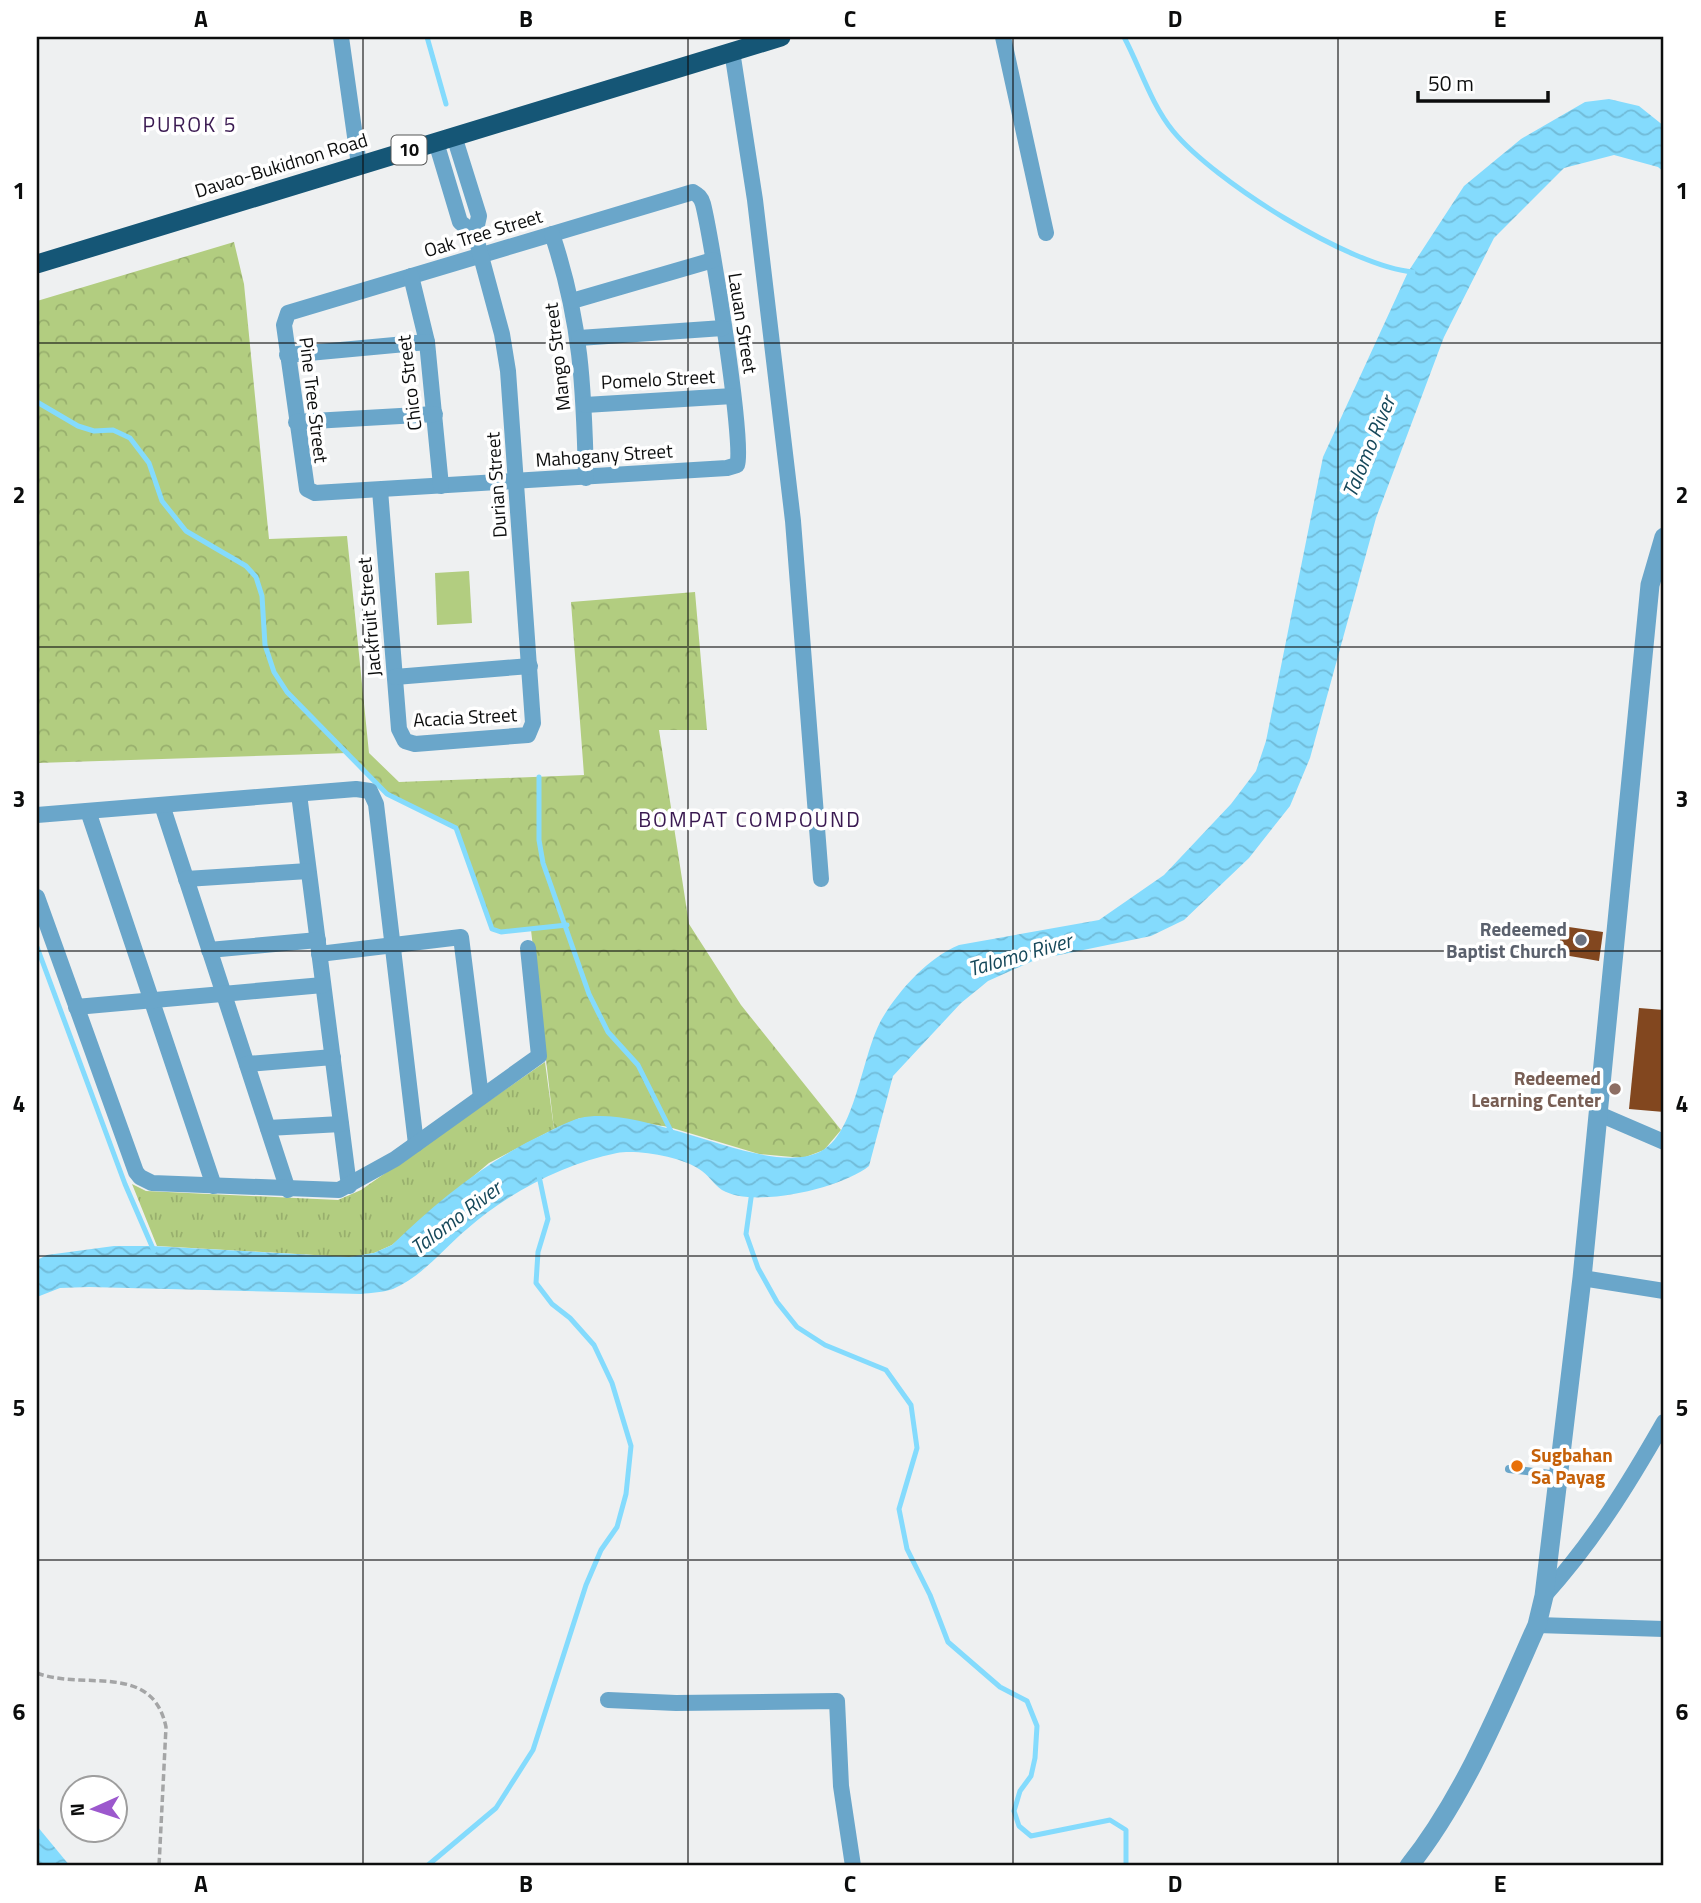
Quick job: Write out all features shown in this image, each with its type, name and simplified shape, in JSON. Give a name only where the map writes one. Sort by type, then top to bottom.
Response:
[{"type":"highway","name":"Davao-Bukidnon Road","points":[[37,264],[781,37]]},
{"type":"street","points":[[341,37],[359,165]]},
{"type":"street","points":[[1003,37],[1046,233]]},
{"type":"street","points":[[732,51],[755,200],[793,521],[821,879]]},
{"type":"street","name":"Durian Street","points":[[445,139],[479,216],[475,234],[502,334],[517,482],[530,666],[533,723],[528,735]]},
{"type":"street","name":"Oak Tree Street","points":[[286,315],[692,192]]},
{"type":"street","name":"Lauan Street","points":[[692,192],[703,204],[713,260],[733,396],[739,454],[737,465]]},
{"type":"street","name":"Mango Street","points":[[552,234],[572,300],[579,338],[586,478]]},
{"type":"street","points":[[572,300],[713,260]]},
{"type":"street","name":"Chico Street","points":[[411,276],[427,342],[441,486]]},
{"type":"street","name":"Pine Tree Street","points":[[286,315],[296,422],[307,489]]},
{"type":"street","points":[[579,338],[723,327]]},
{"type":"street","points":[[288,355],[427,342]]},
{"type":"street","name":"Pomelo Street","points":[[584,405],[733,396]]},
{"type":"street","points":[[296,422],[435,414]]},
{"type":"street","name":"Mahogany Street","points":[[307,489],[316,493],[517,482],[737,465]]},
{"type":"street","name":"Jackfruit Street","points":[[380,489],[399,729],[405,741]]},
{"type":"street","points":[[1409,1866],[1429,1842],[1457,1793],[1537,1625],[1544,1596],[1582,1278],[1649,595],[1664,537]]},
{"type":"street","points":[[395,677],[530,666]]},
{"type":"street","name":"Acacia Street","points":[[405,741],[415,744],[528,735]]},
{"type":"street","points":[[37,815],[363,789],[374,796],[416,1144]]},
{"type":"street","points":[[299,794],[349,1186]]},
{"type":"street","points":[[162,805],[288,1189]]},
{"type":"street","points":[[88,811],[214,1186]]},
{"type":"street","points":[[186,879],[308,871]]},
{"type":"street","points":[[37,897],[140,1177],[152,1182],[326,1191],[349,1186],[416,1144],[539,1056],[528,948]]},
{"type":"street","points":[[209,950],[393,945],[461,937],[481,1097]]},
{"type":"street","points":[[76,1007],[323,985]]},
{"type":"street","points":[[247,1064],[333,1057]]},
{"type":"street","points":[[1599,1114],[1664,1142]]},
{"type":"street","points":[[268,1128],[341,1124]]},
{"type":"street","points":[[1582,1278],[1664,1291]]},
{"type":"street","points":[[1544,1596],[1581,1555],[1611,1513],[1664,1422]]},
{"type":"street","points":[[1537,1625],[1664,1629]]},
{"type":"street","points":[[608,1700],[676,1703],[837,1701],[841,1786],[853,1866]]},
{"type":"lane","points":[[1509,1469],[1560,1475]]},
{"type":"path","points":[[37,1673],[55,1680],[105,1680],[129,1684],[152,1696],[162,1710],[166,1727],[159,1866]]},
{"type":"green space","points":[[234,242],[244,284],[269,539],[347,536],[369,753],[399,782],[584,775],[571,602],[695,592],[707,730],[659,730],[689,924],[741,1005],[841,1130],[824,1150],[803,1158],[759,1154],[669,1127],[614,1118],[580,1118],[554,1129],[531,930],[501,932],[492,929],[456,828],[387,794],[348,753],[37,763],[37,301]]},
{"type":"green space","points":[[469,571],[472,623],[437,625],[435,573]]},
{"type":"green space","points":[[545,1062],[554,1129],[489,1163],[392,1245],[374,1253],[349,1257],[157,1246],[132,1184],[146,1191],[338,1200],[361,1190]]},
{"type":"water","name":"Talomo River","points":[[1609,99],[1639,106],[1664,126],[1664,172],[1658,167],[1614,155],[1564,168],[1494,238],[1444,337],[1376,518],[1310,758],[1290,806],[1249,858],[1184,920],[1151,936],[1035,960],[988,981],[961,1003],[893,1076],[869,1166],[839,1182],[819,1188],[775,1197],[755,1197],[722,1190],[702,1171],[682,1161],[647,1153],[617,1153],[577,1164],[518,1192],[483,1216],[414,1277],[389,1290],[361,1294],[89,1287],[60,1288],[37,1297],[37,1260],[47,1255],[114,1246],[349,1257],[374,1253],[392,1245],[427,1212],[484,1168],[525,1144],[580,1118],[608,1116],[640,1121],[741,1150],[773,1156],[800,1157],[823,1150],[844,1126],[883,1017],[907,985],[926,966],[959,945],[1099,920],[1164,875],[1231,804],[1256,771],[1266,741],[1323,457],[1408,272],[1464,186],[1521,139],[1585,102]]},
{"type":"water","points":[[37,1826],[70,1866],[37,1866]]},
{"type":"building","name":"Redeemed Baptist Church","points":[[1562,926],[1603,932],[1599,961],[1558,954]]},
{"type":"building","points":[[1639,1008],[1664,1010],[1664,1112],[1629,1109]]},
{"type":"waterway","points":[[427,37],[446,104]]},
{"type":"waterway","points":[[1124,37],[1165,120],[1192,151],[1219,173],[1284,218],[1320,238],[1386,266],[1413,272]]},
{"type":"waterway","points":[[37,402],[78,426],[94,431],[113,430],[130,438],[149,463],[162,501],[186,531],[246,566],[256,577],[262,596],[265,645],[274,672],[287,692],[387,794],[456,828],[492,929],[501,932],[567,925]]},
{"type":"waterway","points":[[539,777],[539,840],[543,863],[589,994],[608,1032],[638,1065],[671,1131]]},
{"type":"waterway","points":[[37,947],[125,1184],[154,1251]]},
{"type":"waterway","points":[[427,1866],[496,1808],[533,1750],[586,1585],[601,1550],[617,1527],[626,1494],[631,1446],[612,1383],[594,1345],[570,1318],[552,1304],[536,1283],[538,1252],[548,1219],[539,1176]]},
{"type":"waterway","points":[[752,1191],[746,1234],[758,1268],[777,1302],[797,1327],[825,1345],[886,1370],[911,1405],[917,1448],[899,1509],[907,1549],[930,1595],[948,1642],[1000,1687],[1027,1701],[1037,1726],[1031,1776],[1020,1791],[1014,1811],[1019,1826],[1031,1836],[1110,1820],[1126,1830],[1126,1866]]},
{"type":"place","name":"Redeemed Baptist Church","points":[[1581,940]]},
{"type":"place","name":"Redeemed Learning Center","points":[[1615,1089]]},
{"type":"place","name":"Sugbahan Sa Payag","points":[[1517,1466]]},
{"type":"district","name":"PUROK 5","points":[[190,125]]},
{"type":"district","name":"BOMPAT COMPOUND","points":[[750,820]]}]
